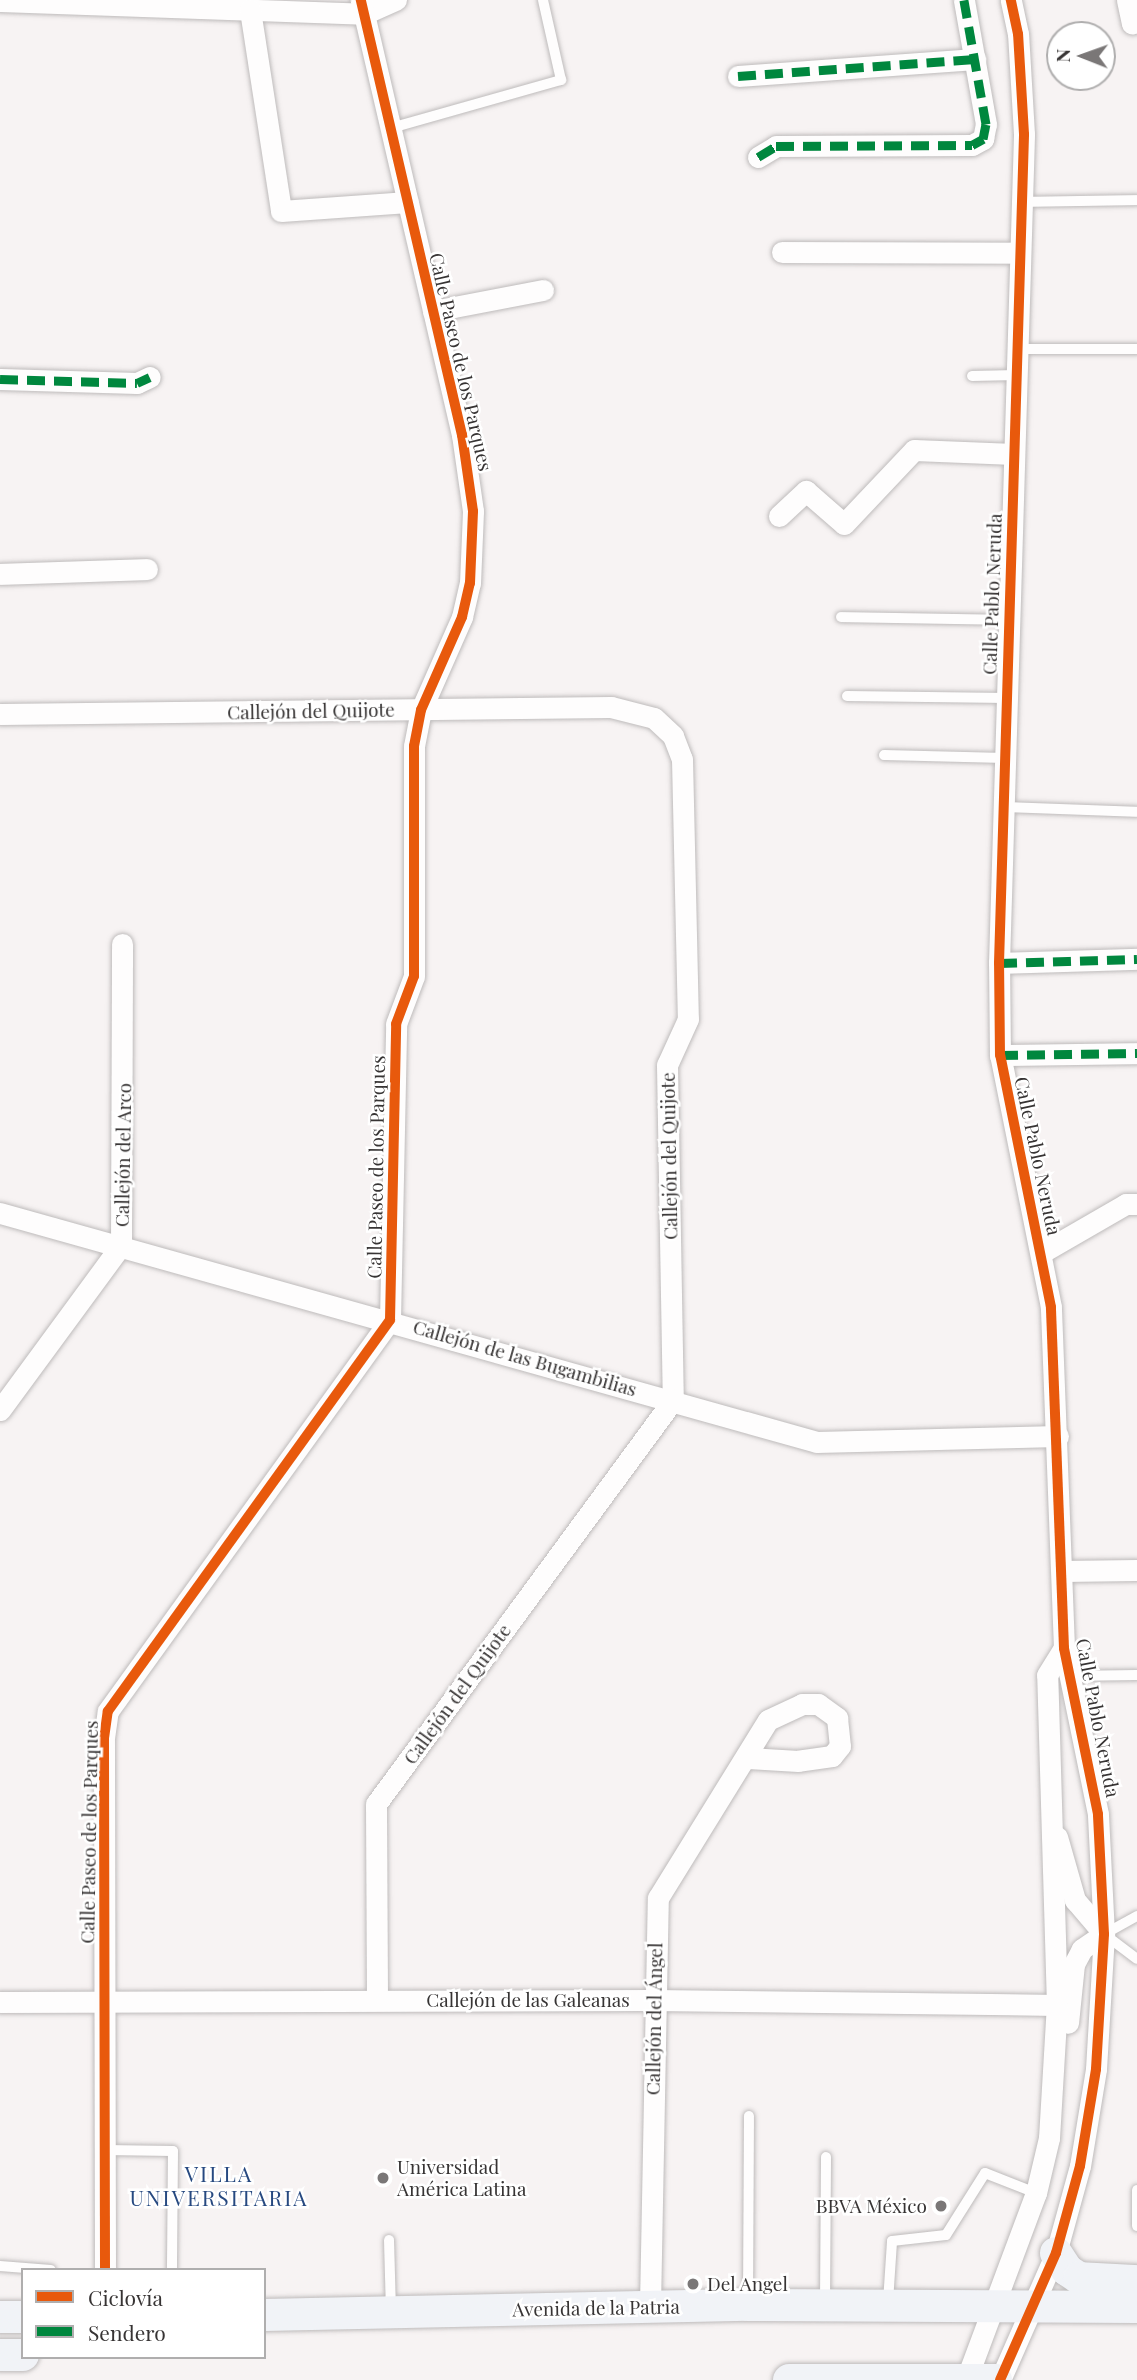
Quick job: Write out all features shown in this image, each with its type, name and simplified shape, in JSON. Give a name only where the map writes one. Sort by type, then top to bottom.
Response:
[{"type":"main road","points":[[1056,2253],[1067,2270],[1079,2278],[1137,2281]]},
{"type":"main road","name":"Avenida de la Patria","points":[[266,2315],[748,2305],[1137,2307]]},
{"type":"main road","points":[[0,2317],[21,2317]]},
{"type":"main road","points":[[0,2355],[21,2355]]},
{"type":"main road","points":[[789,2380],[982,2380]]},
{"type":"street","points":[[0,1],[250,10],[363,7],[396,0]]},
{"type":"street","points":[[758,157],[776,146],[972,145],[983,139],[986,124],[964,0]]},
{"type":"street","name":"Calle Pablo Neruda","points":[[982,2380],[1034,2305],[1056,2253],[1090,2115],[1103,1992],[1104,1934],[1098,1814],[1073,1676],[1064,1648],[1051,1307],[1000,1055],[999,963],[1003,807],[1022,202],[1022,76],[1011,0]]},
{"type":"street","points":[[1128,0],[1132,23],[1137,22]]},
{"type":"street","name":"Calle Paseo de los Parques","points":[[105,2268],[104,1738],[108,1711],[390,1320],[396,1024],[414,976],[414,747],[421,710],[462,617],[474,545],[470,473],[363,7]]},
{"type":"street","points":[[250,10],[281,211],[408,202]]},
{"type":"street","points":[[737,76],[975,59]]},
{"type":"street","points":[[782,252],[1020,253]]},
{"type":"street","points":[[433,311],[544,290]]},
{"type":"street","points":[[0,379],[138,383],[149,377]]},
{"type":"street","points":[[779,516],[806,491],[844,524],[914,450],[1014,454]]},
{"type":"street","points":[[0,574],[147,569]]},
{"type":"street","name":"Callejón del Quijote","points":[[0,713],[633,709],[654,718],[673,736],[682,759],[688,1018],[667,1065],[673,1399],[376,1804],[377,2000]]},
{"type":"street","name":"Callejón del Arco","points":[[0,1410],[121,1245],[122,944]]},
{"type":"street","points":[[999,963],[1137,960]]},
{"type":"street","points":[[1000,1055],[1137,1053]]},
{"type":"street","points":[[1041,1253],[1126,1204],[1137,1204]]},
{"type":"street","name":"Callejón de las Bugambilias","points":[[0,1213],[673,1399],[817,1442],[1058,1436]]},
{"type":"street","points":[[1062,1571],[1137,1570]]},
{"type":"street","name":"Calle Pablo Neruda","points":[[1047,1675],[1064,1648]]},
{"type":"street","points":[[1047,1675],[1049,1818],[1057,2005],[1053,2100]]},
{"type":"street","name":"Callejón del Ángel","points":[[650,2306],[653,2000],[658,1898],[748,1758]]},
{"type":"street","points":[[982,2380],[995,2305],[1036,2193],[1053,2100],[1065,2057],[1074,1964],[1082,1949],[1104,1934],[1076,1900],[1062,1847],[1049,1818]]},
{"type":"street","name":"Callejón de las Galeanas","points":[[0,2002],[653,2000],[1057,2005]]},
{"type":"lane","points":[[391,128],[561,80],[543,0]]},
{"type":"lane","points":[[1022,202],[1137,200]]},
{"type":"lane","points":[[1018,349],[1137,349]]},
{"type":"lane","points":[[972,376],[1017,375]]},
{"type":"lane","points":[[841,617],[1009,620]]},
{"type":"lane","points":[[847,696],[1007,698]]},
{"type":"lane","points":[[884,755],[1005,758]]},
{"type":"lane","points":[[1003,807],[1137,812]]},
{"type":"lane","points":[[1047,1675],[1137,1675]]},
{"type":"lane","points":[[1137,1916],[1104,1934],[1137,1959]]},
{"type":"lane","points":[[748,2305],[749,2116]]},
{"type":"lane","points":[[105,2150],[173,2151],[172,2268]]},
{"type":"lane","points":[[825,2305],[826,2157]]},
{"type":"lane","points":[[888,2305],[892,2241],[946,2235],[985,2173],[1036,2193]]},
{"type":"lane","points":[[1137,2190],[1137,2226]]},
{"type":"lane","points":[[389,2240],[391,2313]]},
{"type":"lane","points":[[0,2266],[26,2268]]},
{"type":"marked path","points":[[758,157],[776,146],[972,145],[983,139],[986,124],[964,0]]},
{"type":"marked path","points":[[738,76],[975,59]]},
{"type":"marked path","points":[[0,379],[137,383],[150,377]]},
{"type":"marked path","points":[[999,963],[1137,959]]},
{"type":"marked path","points":[[1000,1055],[1137,1053]]},
{"type":"cycle path","points":[[105,2268],[104,1738],[108,1711],[390,1320],[396,1024],[414,976],[414,746],[421,710],[462,617],[470,583],[473,511],[462,435],[361,0]]},
{"type":"cycle path","points":[[1000,2380],[1056,2253],[1080,2166],[1096,2069],[1104,1934],[1098,1814],[1064,1648],[1051,1307],[1000,1055],[999,963],[1024,134],[1018,34],[1011,0]]},
{"type":"place","name":"Universidad América Latina","points":[[383,2178]]},
{"type":"place","name":"BBVA México","points":[[941,2206]]},
{"type":"place","name":"Del Angel","points":[[693,2284]]},
{"type":"district","name":"VILLA UNIVERSITARIA","points":[[219,2185]]}]
